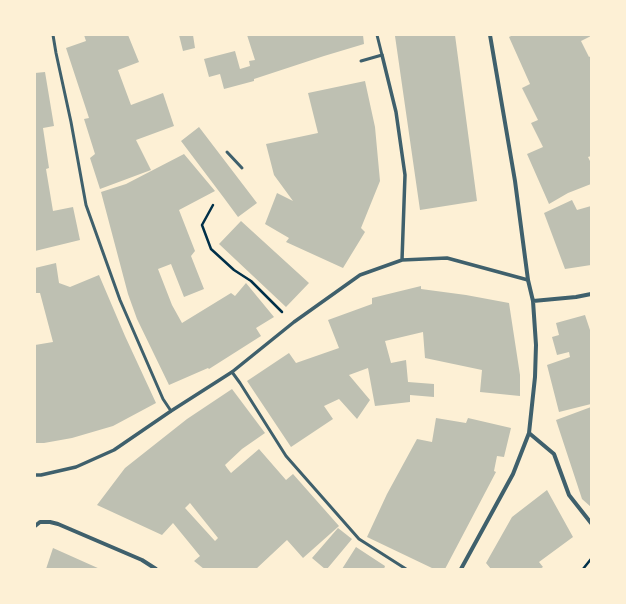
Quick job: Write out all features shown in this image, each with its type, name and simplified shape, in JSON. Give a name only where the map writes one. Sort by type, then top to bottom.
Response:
[{"type":"street","points":[[461,569],[513,474],[529,433],[535,377],[536,345],[533,301],[528,280],[515,181],[490,35]]},
{"type":"street","points":[[382,55],[396,112],[405,175],[402,260]]},
{"type":"street","points":[[35,475],[47,474],[76,467],[114,450],[170,411],[232,372],[294,322],[360,275],[402,260],[447,258],[528,280]]},
{"type":"street","points":[[533,301],[591,294]]},
{"type":"street","points":[[529,433],[554,454],[569,495],[591,523]]},
{"type":"street","points":[[35,526],[40,522],[58,524],[142,560],[156,569]]},
{"type":"lane","points":[[53,35],[86,204],[120,300],[170,411]]},
{"type":"lane","points":[[361,61],[382,55],[377,35]]},
{"type":"lane","points":[[227,152],[242,168]]},
{"type":"lane","points":[[232,372],[286,456],[359,539],[406,569]]},
{"type":"path","points":[[212,205],[202,225],[211,248],[234,270],[251,281],[294,322]]},
{"type":"path","points":[[583,569],[591,559]]},
{"type":"building","points":[[84,35],[128,35],[139,62],[118,70],[131,105],[163,93],[174,126],[136,140],[151,170],[100,189],[90,158],[95,154],[84,119],[89,118],[66,48],[86,41]]},
{"type":"building","points":[[179,35],[193,35],[195,48],[183,51]]},
{"type":"building","points":[[247,35],[363,35],[364,44],[254,79],[254,81],[224,89],[220,74],[209,77],[204,59],[235,51],[240,69],[250,66],[249,61],[255,60]]},
{"type":"building","points":[[455,35],[477,201],[420,210],[395,36]]},
{"type":"building","points":[[513,35],[591,35],[581,41],[589,57],[591,56],[591,156],[588,157],[591,163],[591,184],[568,193],[549,204],[527,154],[543,147],[531,123],[538,120],[522,88],[530,84],[509,37]]},
{"type":"building","points":[[45,72],[54,126],[43,128],[49,168],[46,169],[53,211],[73,207],[80,240],[35,251],[35,73]]},
{"type":"building","points":[[365,81],[375,127],[380,181],[361,228],[365,232],[343,268],[286,242],[289,238],[265,224],[277,193],[293,201],[274,175],[266,144],[318,133],[308,93]]},
{"type":"building","points":[[199,127],[257,203],[238,217],[181,141]]},
{"type":"building","points":[[184,154],[215,191],[179,210],[195,251],[191,256],[204,289],[184,297],[171,264],[158,269],[172,305],[182,323],[231,293],[235,296],[246,283],[274,317],[256,328],[261,336],[209,369],[208,368],[169,385],[137,319],[128,294],[101,192],[126,184]]},
{"type":"building","points":[[572,200],[577,210],[591,206],[591,265],[565,269],[544,213]]},
{"type":"building","points":[[241,221],[309,283],[286,307],[219,244]]},
{"type":"building","points":[[56,263],[59,283],[70,287],[99,275],[156,403],[113,426],[72,438],[44,443],[35,443],[35,345],[53,342],[40,293],[35,293],[35,268]]},
{"type":"building","points":[[421,286],[421,289],[509,303],[520,375],[520,396],[480,392],[482,370],[425,358],[423,332],[385,341],[391,363],[406,360],[408,382],[434,384],[434,397],[410,395],[410,402],[375,406],[368,368],[349,375],[370,400],[357,419],[339,399],[324,406],[333,419],[291,447],[247,381],[289,353],[296,363],[339,348],[328,320],[372,304],[372,298]]},
{"type":"building","points":[[585,315],[591,333],[591,404],[559,412],[547,365],[570,357],[569,352],[557,355],[552,337],[559,335],[556,323]]},
{"type":"building","points":[[232,389],[265,433],[242,449],[225,465],[227,468],[231,473],[259,449],[286,480],[293,474],[339,526],[303,558],[287,540],[256,569],[204,569],[194,561],[200,556],[173,523],[162,535],[97,505],[125,468],[187,419]],"holes":[[[190,503],[218,538],[215,541],[185,508]]]},
{"type":"building","points":[[591,407],[591,507],[582,499],[556,420]]},
{"type":"building","points":[[436,418],[466,423],[468,418],[511,428],[504,457],[497,456],[494,471],[496,472],[445,569],[434,569],[367,537],[387,494],[417,439],[432,442]]},
{"type":"building","points":[[547,490],[573,537],[539,562],[543,567],[540,569],[491,569],[486,563],[512,517]]},
{"type":"building","points":[[338,528],[352,539],[327,569],[325,569],[312,558]]},
{"type":"building","points":[[356,547],[385,566],[384,569],[342,569]]},
{"type":"building","points":[[53,548],[100,569],[46,569]]}]
